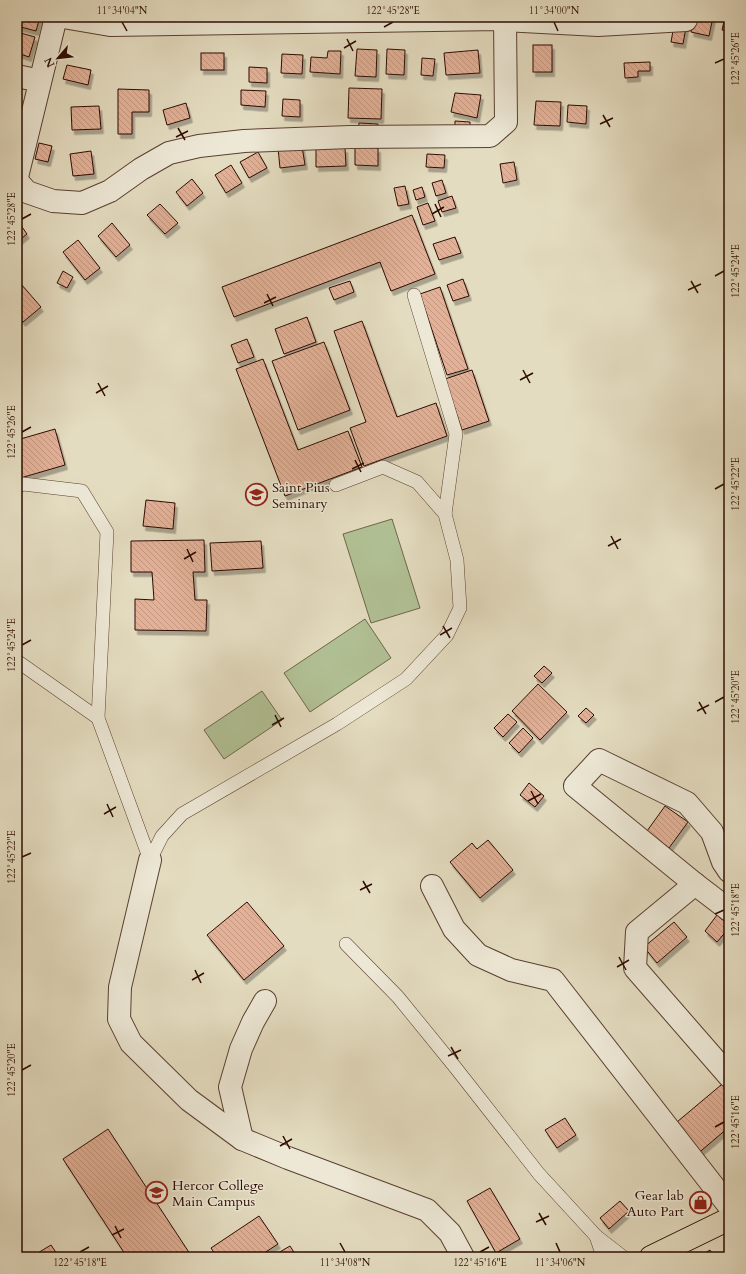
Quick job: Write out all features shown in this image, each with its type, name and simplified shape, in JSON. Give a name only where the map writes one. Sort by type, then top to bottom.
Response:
[{"type":"highway","points":[[651,1257],[720,1222],[729,1219]]},
{"type":"street","points":[[17,177],[56,17]]},
{"type":"street","points":[[63,17],[110,24],[499,19],[598,25],[686,20]]},
{"type":"street","points":[[17,180],[27,192],[53,202],[82,203],[110,191],[141,169],[169,154],[199,146],[244,141],[350,137],[490,136],[506,122],[505,20]]},
{"type":"street","points":[[17,76],[40,81]]},
{"type":"street","points":[[729,871],[712,832],[687,803],[599,760],[575,786],[729,910]]},
{"type":"street","points":[[150,860],[120,987],[119,1019],[132,1043],[189,1100],[242,1139],[288,1158],[428,1210],[450,1233],[463,1257]]},
{"type":"street","points":[[695,884],[637,932],[635,968],[729,1076]]},
{"type":"street","points":[[432,886],[454,929],[478,955],[511,970],[553,980],[729,1206]]},
{"type":"street","points":[[242,1139],[230,1087],[241,1050],[253,1022],[265,1001]]},
{"type":"lane","points":[[150,860],[162,836],[182,814],[337,724],[406,679],[447,636],[460,608],[457,560],[445,514],[456,434],[414,295]]},
{"type":"lane","points":[[336,485],[383,468],[417,482],[445,514]]},
{"type":"lane","points":[[17,487],[23,484],[82,491],[107,532],[98,718],[150,860]]},
{"type":"lane","points":[[17,661],[98,718]]},
{"type":"lane","points":[[346,944],[398,997],[456,1067],[539,1174],[596,1236],[623,1257]]},
{"type":"lane","points":[[596,1236],[604,1257]]},
{"type":"green space","points":[[392,519],[420,608],[371,623],[343,534]]},
{"type":"green space","points":[[365,619],[391,658],[310,712],[284,673]]},
{"type":"green space","points":[[262,691],[282,720],[224,759],[204,730]]},
{"type":"building","points":[[17,17],[40,17],[36,31],[17,26]]},
{"type":"building","points":[[694,17],[713,17],[709,36],[691,32]]},
{"type":"building","points":[[725,17],[729,17],[729,31],[722,30]]},
{"type":"building","points":[[674,25],[686,27],[683,44],[671,42]]},
{"type":"building","points":[[17,32],[35,37],[29,57],[17,53]]},
{"type":"building","points":[[533,45],[552,45],[552,72],[533,72]]},
{"type":"building","points":[[357,49],[377,50],[376,77],[355,76]]},
{"type":"building","points":[[387,49],[405,50],[404,75],[386,74]]},
{"type":"building","points":[[478,50],[480,73],[446,75],[444,53]]},
{"type":"building","points":[[328,51],[341,51],[340,74],[310,72],[311,57],[327,58]]},
{"type":"building","points":[[201,53],[224,53],[224,70],[201,70]]},
{"type":"building","points":[[282,54],[303,55],[302,74],[281,73]]},
{"type":"building","points":[[422,58],[435,59],[433,76],[421,75]]},
{"type":"building","points":[[650,62],[650,71],[638,71],[638,77],[625,78],[624,63]]},
{"type":"building","points":[[67,65],[91,70],[88,85],[63,79]]},
{"type":"building","points":[[249,67],[267,68],[267,83],[249,82]]},
{"type":"building","points":[[349,88],[382,89],[381,119],[348,118]]},
{"type":"building","points":[[118,89],[149,90],[149,112],[132,112],[132,134],[118,134]]},
{"type":"building","points":[[241,90],[266,91],[265,107],[241,105]]},
{"type":"building","points":[[455,93],[481,95],[477,118],[451,112]]},
{"type":"building","points":[[283,99],[300,100],[300,117],[282,116]]},
{"type":"building","points":[[536,101],[561,102],[560,126],[534,125]]},
{"type":"building","points":[[186,103],[190,118],[167,125],[163,110]]},
{"type":"building","points":[[568,105],[587,106],[586,124],[567,122]]},
{"type":"building","points":[[99,106],[101,129],[72,130],[71,107]]},
{"type":"building","points":[[455,121],[470,122],[470,133],[455,133]]},
{"type":"building","points":[[359,123],[378,124],[378,136],[358,134]]},
{"type":"building","points":[[39,143],[52,146],[48,162],[35,159]]},
{"type":"building","points":[[302,146],[305,165],[280,168],[278,148]]},
{"type":"building","points":[[355,147],[378,148],[378,166],[355,165]]},
{"type":"building","points":[[345,148],[346,166],[316,167],[316,149]]},
{"type":"building","points":[[91,151],[94,174],[73,176],[70,154]]},
{"type":"building","points":[[258,152],[267,168],[249,178],[240,162]]},
{"type":"building","points":[[427,154],[445,155],[444,168],[426,167]]},
{"type":"building","points":[[514,162],[517,180],[503,183],[500,164]]},
{"type":"building","points":[[231,165],[242,183],[226,193],[215,175]]},
{"type":"building","points":[[192,179],[203,193],[187,206],[176,192]]},
{"type":"building","points":[[442,180],[446,193],[436,196],[432,183]]},
{"type":"building","points":[[405,186],[409,204],[398,206],[394,188]]},
{"type":"building","points":[[422,187],[425,197],[416,200],[413,190]]},
{"type":"building","points":[[452,196],[456,208],[442,212],[438,201]]},
{"type":"building","points":[[428,203],[435,221],[423,225],[417,207]]},
{"type":"building","points":[[160,204],[178,223],[165,234],[147,215]]},
{"type":"building","points":[[412,215],[435,274],[391,291],[380,262],[234,317],[222,287]]},
{"type":"building","points":[[17,220],[27,234],[17,242]]},
{"type":"building","points":[[112,223],[130,245],[116,257],[98,236]]},
{"type":"building","points":[[455,237],[461,253],[439,260],[433,244]]},
{"type":"building","points":[[78,240],[100,268],[85,280],[63,252]]},
{"type":"building","points":[[63,271],[73,277],[67,288],[57,283]]},
{"type":"building","points":[[463,279],[469,296],[453,301],[447,285]]},
{"type":"building","points":[[350,281],[354,292],[334,300],[329,288]]},
{"type":"building","points":[[21,284],[41,307],[23,322],[17,315],[17,288]]},
{"type":"building","points":[[440,287],[468,369],[447,375],[420,294]]},
{"type":"building","points":[[307,317],[316,342],[284,354],[275,329]]},
{"type":"building","points":[[362,321],[397,417],[436,403],[447,436],[364,466],[350,428],[366,422],[334,331]]},
{"type":"building","points":[[247,339],[254,357],[238,363],[231,345]]},
{"type":"building","points":[[324,342],[350,410],[298,430],[272,361]]},
{"type":"building","points":[[263,359],[298,450],[348,431],[362,467],[285,496],[236,369]]},
{"type":"building","points":[[472,370],[489,421],[462,430],[445,379]]},
{"type":"building","points":[[55,429],[65,465],[17,479],[17,440]]},
{"type":"building","points":[[146,500],[175,503],[173,529],[143,526]]},
{"type":"building","points":[[204,540],[205,572],[193,572],[195,600],[207,600],[206,631],[135,630],[135,599],[154,600],[152,572],[131,572],[131,541]]},
{"type":"building","points":[[261,541],[263,568],[212,571],[210,543]]},
{"type":"building","points":[[544,666],[552,673],[542,683],[534,676]]},
{"type":"building","points":[[538,684],[567,712],[540,740],[512,711]]},
{"type":"building","points":[[586,708],[594,715],[586,723],[578,716]]},
{"type":"building","points":[[508,714],[517,722],[503,737],[494,728]]},
{"type":"building","points":[[523,728],[533,738],[519,753],[509,743]]},
{"type":"building","points":[[529,783],[544,796],[535,807],[520,795]]},
{"type":"building","points":[[665,806],[688,822],[669,848],[647,831]]},
{"type":"building","points":[[488,840],[513,870],[480,898],[450,862],[472,843],[477,849]]},
{"type":"building","points":[[247,902],[284,946],[244,980],[207,935]]},
{"type":"building","points":[[717,915],[729,925],[729,928],[717,942],[705,931]]},
{"type":"building","points":[[674,922],[687,937],[657,963],[644,947]]},
{"type":"building","points":[[727,1080],[729,1082],[729,1127],[695,1156],[671,1127]]},
{"type":"building","points":[[565,1118],[576,1135],[557,1148],[545,1130]]},
{"type":"building","points":[[108,1129],[192,1257],[127,1257],[63,1159]]},
{"type":"building","points":[[490,1188],[520,1239],[496,1253],[467,1201]]},
{"type":"building","points":[[620,1201],[629,1211],[609,1229],[600,1218]]},
{"type":"building","points":[[259,1216],[278,1244],[258,1257],[217,1257],[211,1248]]},
{"type":"building","points":[[51,1245],[59,1257],[31,1257]]},
{"type":"building","points":[[290,1246],[297,1257],[271,1257]]},
{"type":"building","points":[[710,1250],[714,1257],[698,1257]]},
{"type":"place","name":"Saint Pius Seminary","points":[[257,495]]},
{"type":"place","name":"Hercor College Main Campus","points":[[157,1193]]},
{"type":"place","name":"Gear lab Auto Part","points":[[700,1203]]}]
